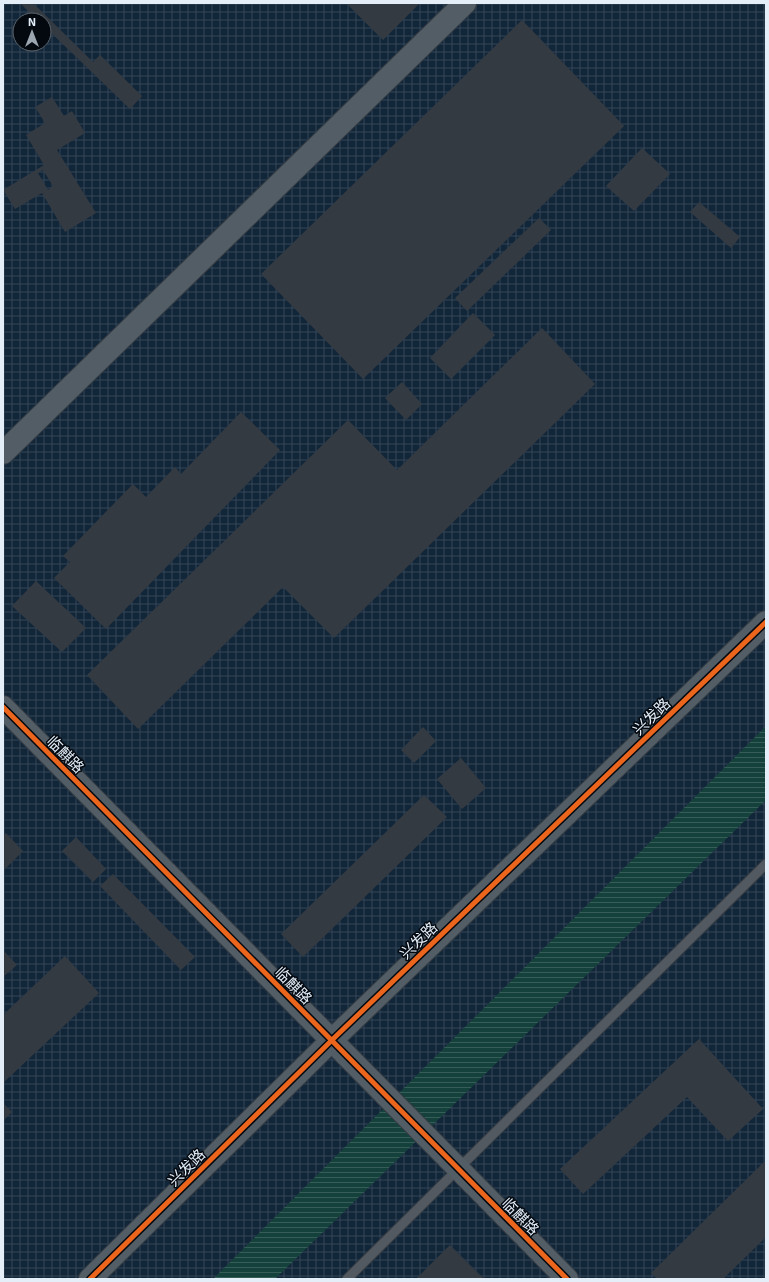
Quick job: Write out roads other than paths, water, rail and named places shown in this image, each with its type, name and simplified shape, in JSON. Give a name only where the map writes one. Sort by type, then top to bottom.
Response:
[{"type":"street","points":[[3,453],[464,3]]},
{"type":"street","name":"兴发路","points":[[90,1279],[332,1040],[766,622]]},
{"type":"street","name":"临麒路","points":[[3,707],[567,1279]]},
{"type":"lane","points":[[347,1279],[766,864]]}]
